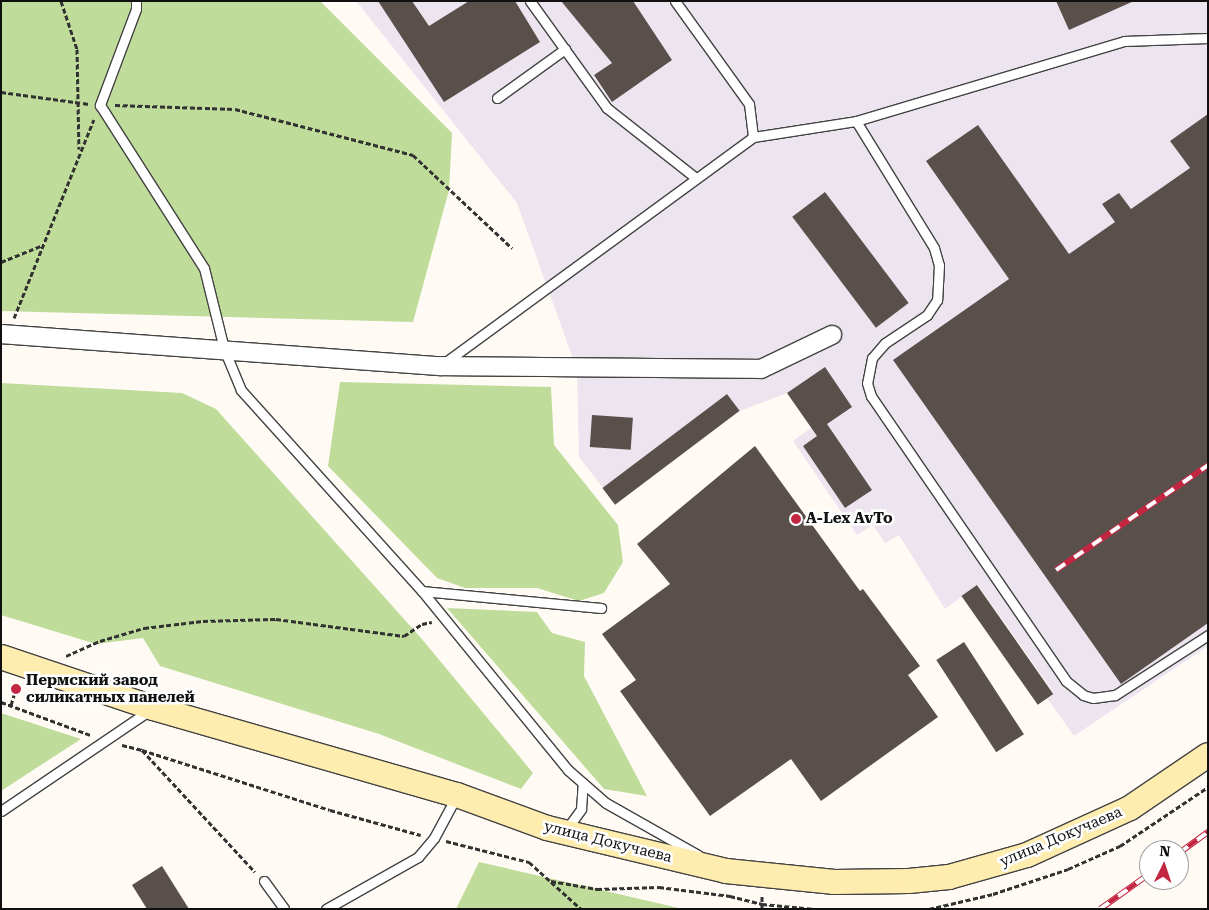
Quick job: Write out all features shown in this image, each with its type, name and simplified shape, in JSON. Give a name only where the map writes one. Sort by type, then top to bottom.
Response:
[{"type":"main road","name":"улица Докучаева","points":[[1,657],[153,708],[457,795],[564,833],[726,871],[834,882],[908,882],[987,868],[1027,855],[1130,808],[1208,755]]},
{"type":"street","points":[[5,334],[440,366],[761,369],[832,335]]},
{"type":"lane","points":[[136,1],[136,9],[100,105],[204,268],[224,349],[241,390],[422,591],[568,770],[606,803],[726,871]]},
{"type":"lane","points":[[530,1],[607,108],[696,178]]},
{"type":"lane","points":[[676,1],[749,104],[753,137]]},
{"type":"lane","points":[[440,366],[753,137],[856,121],[1124,41],[1208,38]]},
{"type":"lane","points":[[497,98],[565,50]]},
{"type":"lane","points":[[856,121],[934,248],[940,265],[937,300],[926,315],[884,343],[872,358],[868,368],[871,396],[899,437],[1074,690],[1093,698],[1116,695],[1208,635]]},
{"type":"lane","points":[[422,591],[601,608]]},
{"type":"lane","points":[[1,811],[153,708]]},
{"type":"lane","points":[[564,833],[581,809],[583,783]]},
{"type":"lane","points":[[326,909],[418,857],[434,838],[457,795]]},
{"type":"lane","points":[[264,882],[284,909]]},
{"type":"path","points":[[61,1],[77,49],[80,152]]},
{"type":"path","points":[[1,92],[78,104],[235,109],[413,155],[512,248]]},
{"type":"path","points":[[5,334],[100,105]]},
{"type":"path","points":[[1,262],[43,245]]},
{"type":"path","points":[[38,669],[100,641],[144,628],[204,621],[276,620],[404,636],[422,624],[445,619]]},
{"type":"path","points":[[11,705],[16,689]]},
{"type":"path","points":[[1,702],[105,741],[142,750],[330,810],[529,862],[581,909]]},
{"type":"path","points":[[142,750],[264,882]]},
{"type":"path","points":[[551,881],[597,889],[659,887],[730,896],[762,907],[815,909]]},
{"type":"shaded area","points":[[356,1],[1208,1],[1208,646],[1074,736],[1047,698],[1054,693],[978,585],[945,609],[899,535],[885,543],[873,525],[857,535],[793,441],[811,428],[787,393],[740,411],[727,394],[603,488],[579,457],[577,370],[517,203]]},
{"type":"green space","points":[[1,1],[320,1],[452,133],[449,190],[413,322],[1,311]]},
{"type":"green space","points":[[340,382],[551,387],[554,445],[618,525],[623,562],[604,593],[579,601],[537,588],[465,588],[437,578],[328,466]]},
{"type":"green space","points":[[1,383],[182,393],[216,409],[421,638],[533,773],[521,789],[379,734],[160,666],[143,638],[96,644],[1,615]]},
{"type":"green space","points":[[447,608],[537,612],[552,633],[585,642],[584,676],[647,796],[604,789]]},
{"type":"green space","points":[[1,713],[81,739],[1,791]]},
{"type":"green space","points":[[479,862],[597,889],[683,909],[456,909]]},
{"type":"building","points":[[378,1],[412,1],[429,26],[469,1],[515,1],[540,42],[444,102]]},
{"type":"building","points":[[561,1],[633,1],[672,60],[612,102],[594,75],[612,63]]},
{"type":"building","points":[[1056,1],[1134,1],[1069,30]]},
{"type":"building","points":[[1208,114],[1208,623],[1121,684],[893,360],[1009,279],[926,161],[978,125],[1069,254],[1115,222],[1102,204],[1119,193],[1131,209],[1190,168],[1170,141]]},
{"type":"building","points":[[825,192],[909,303],[876,328],[792,217]]},
{"type":"building","points":[[825,367],[852,407],[827,424],[872,490],[845,508],[803,446],[817,436],[787,393]]},
{"type":"building","points":[[727,394],[740,411],[615,505],[602,488]]},
{"type":"building","points":[[592,415],[633,418],[631,450],[590,447]]},
{"type":"building","points":[[755,446],[860,591],[863,589],[920,666],[908,675],[938,717],[821,801],[791,759],[710,816],[620,691],[636,680],[602,634],[670,584],[637,544]]},
{"type":"building","points":[[977,585],[1053,694],[1038,705],[961,596]]},
{"type":"building","points":[[964,642],[1024,734],[996,752],[936,660]]},
{"type":"building","points":[[162,866],[189,909],[147,909],[132,885]]},
{"type":"railway","points":[[1056,570],[1208,465]]},
{"type":"railway","points":[[1189,846],[1208,832]]},
{"type":"railway","points":[[1100,909],[1139,881]]},
{"type":"place","name":"A-Lex AvTo","points":[[796,519]]},
{"type":"place","name":"Пермский завод силикатных панелей","points":[[16,689]]}]
